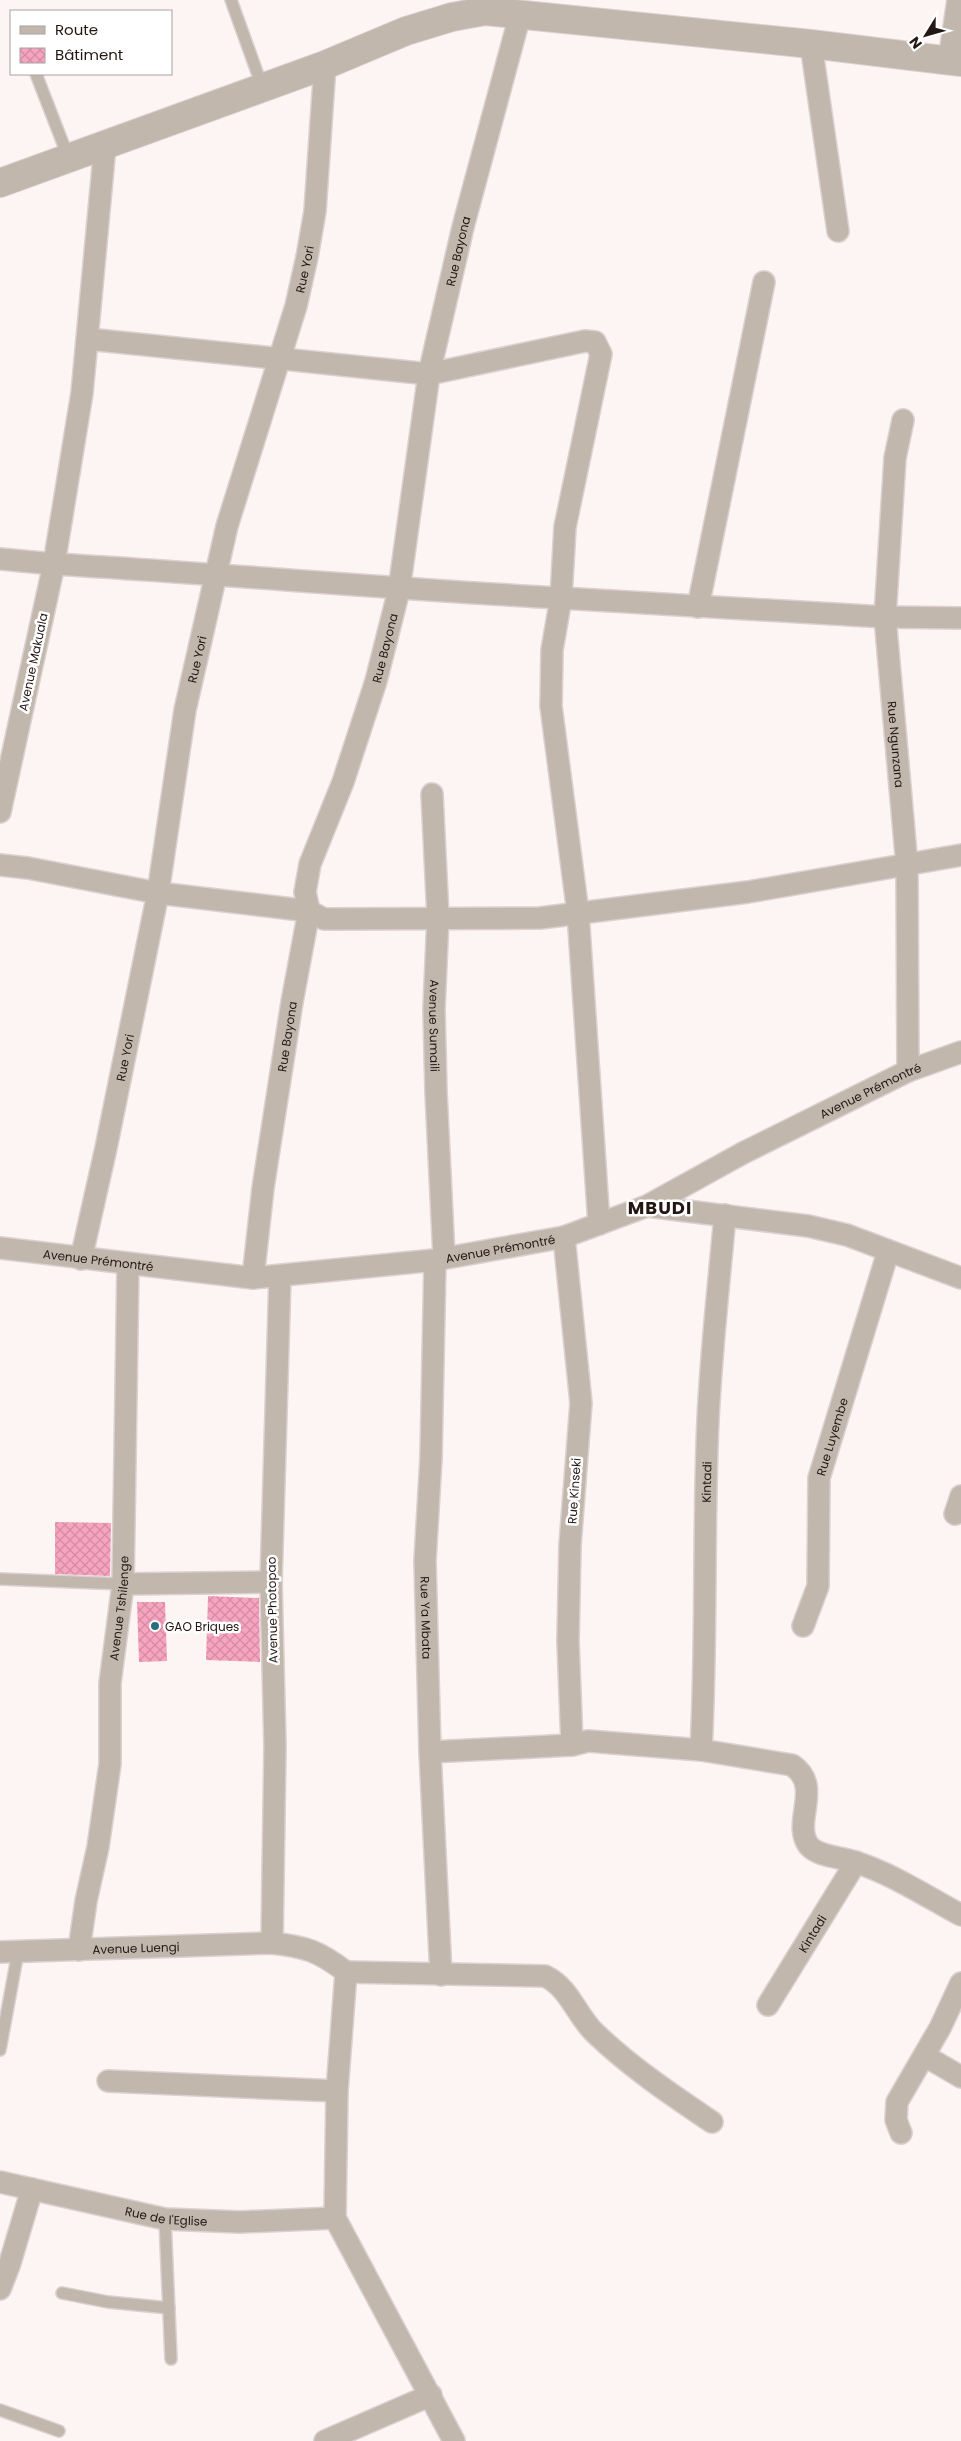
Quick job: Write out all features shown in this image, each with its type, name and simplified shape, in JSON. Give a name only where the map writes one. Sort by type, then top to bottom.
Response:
[{"type":"street","points":[[0,183],[105,146],[262,86],[325,65],[406,31],[482,6],[520,15],[811,44],[955,61],[958,0]]},
{"type":"street","name":"Rue Bayona","points":[[253,1278],[265,1179],[292,1002],[309,911],[305,892],[310,864],[344,782],[376,681],[399,590],[429,374],[463,227],[520,15]]},
{"type":"street","points":[[811,44],[838,231]]},
{"type":"street","name":"Rue Yori","points":[[81,1259],[106,1148],[158,894],[186,710],[227,526],[278,358],[296,306],[315,211],[325,65]]},
{"type":"street","name":"Avenue Makuala","points":[[0,812],[54,564],[82,393],[105,146]]},
{"type":"street","points":[[698,607],[764,282]]},
{"type":"street","points":[[88,338],[429,374],[590,340],[598,346],[601,354],[566,527],[561,598],[552,650],[551,706],[578,913],[599,1224]]},
{"type":"street","name":"Rue Ngunzana","points":[[903,420],[895,458],[886,617],[907,866],[908,1071]]},
{"type":"street","points":[[0,559],[54,564],[217,573],[399,590],[886,617],[961,618]]},
{"type":"street","name":"Avenue Sumaili","points":[[432,794],[438,917],[434,1009],[440,1258]]},
{"type":"street","points":[[0,865],[28,868],[158,894],[309,911],[324,919],[336,921],[438,917],[513,919],[578,913],[748,892],[907,866],[961,855]]},
{"type":"street","name":"Avenue Prémontré","points":[[0,1248],[253,1278],[440,1258],[564,1237],[646,1206],[743,1153],[908,1071],[961,1052]]},
{"type":"street","points":[[646,1206],[808,1226],[847,1235],[961,1278]]},
{"type":"street","name":"Kintadi","points":[[701,1750],[704,1693],[703,1608],[708,1418],[725,1215]]},
{"type":"street","name":"Rue Kinseki","points":[[564,1237],[581,1403],[570,1545],[568,1641],[572,1745]]},
{"type":"street","name":"Rue Luyembe","points":[[803,1626],[818,1586],[819,1478],[888,1252]]},
{"type":"street","name":"Rue Ya Mbata","points":[[440,1258],[425,1561],[430,1752],[441,1975]]},
{"type":"street","name":"Avenue Tshilenge","points":[[80,1950],[86,1901],[98,1847],[110,1764],[110,1683],[123,1584],[128,1264]]},
{"type":"street","name":"Avenue Photopao","points":[[272,1944],[275,1746],[271,1582],[280,1276]]},
{"type":"street","points":[[123,1584],[271,1582]]},
{"type":"street","points":[[430,1752],[572,1745],[588,1742],[701,1750],[792,1765],[797,1768],[807,1783],[804,1828],[809,1845],[816,1851],[856,1862],[898,1880],[961,1915]]},
{"type":"street","name":"Kintadi","points":[[768,2005],[856,1862]]},
{"type":"street","name":"Avenue Luengi","points":[[9,1952],[272,1944],[304,1947],[328,1958],[346,1972]]},
{"type":"street","points":[[454,2441],[431,2394],[335,2218],[337,2091],[346,1972],[545,1976],[554,1980],[568,1995],[591,2029],[612,2050],[674,2097],[712,2122]]},
{"type":"street","points":[[901,2133],[896,2120],[897,2102],[925,2056],[961,1983]]},
{"type":"street","points":[[925,2056],[961,2077]]},
{"type":"street","points":[[108,2081],[337,2091]]},
{"type":"street","name":"Rue de l'Eglise","points":[[0,2182],[164,2219],[240,2222],[335,2218]]},
{"type":"street","points":[[0,2289],[32,2190]]},
{"type":"street","points":[[325,2441],[431,2394]]},
{"type":"lane","points":[[231,0],[262,86]]},
{"type":"lane","points":[[36,75],[69,159]]},
{"type":"lane","points":[[0,1579],[123,1584]]},
{"type":"lane","points":[[0,2050],[9,1952]]},
{"type":"lane","points":[[164,2219],[171,2359]]},
{"type":"lane","points":[[62,2293],[108,2302],[169,2308]]},
{"type":"lane","points":[[0,2410],[59,2430]]},
{"type":"building","points":[[55,1522],[111,1523],[110,1576],[55,1574]]},
{"type":"building","points":[[208,1596],[259,1598],[260,1662],[206,1660]]},
{"type":"building","points":[[137,1602],[165,1602],[167,1661],[139,1662]]},
{"type":"place","name":"GAO Briques","points":[[155,1626]]},
{"type":"district","name":"MBUDI","points":[[660,1207]]}]
